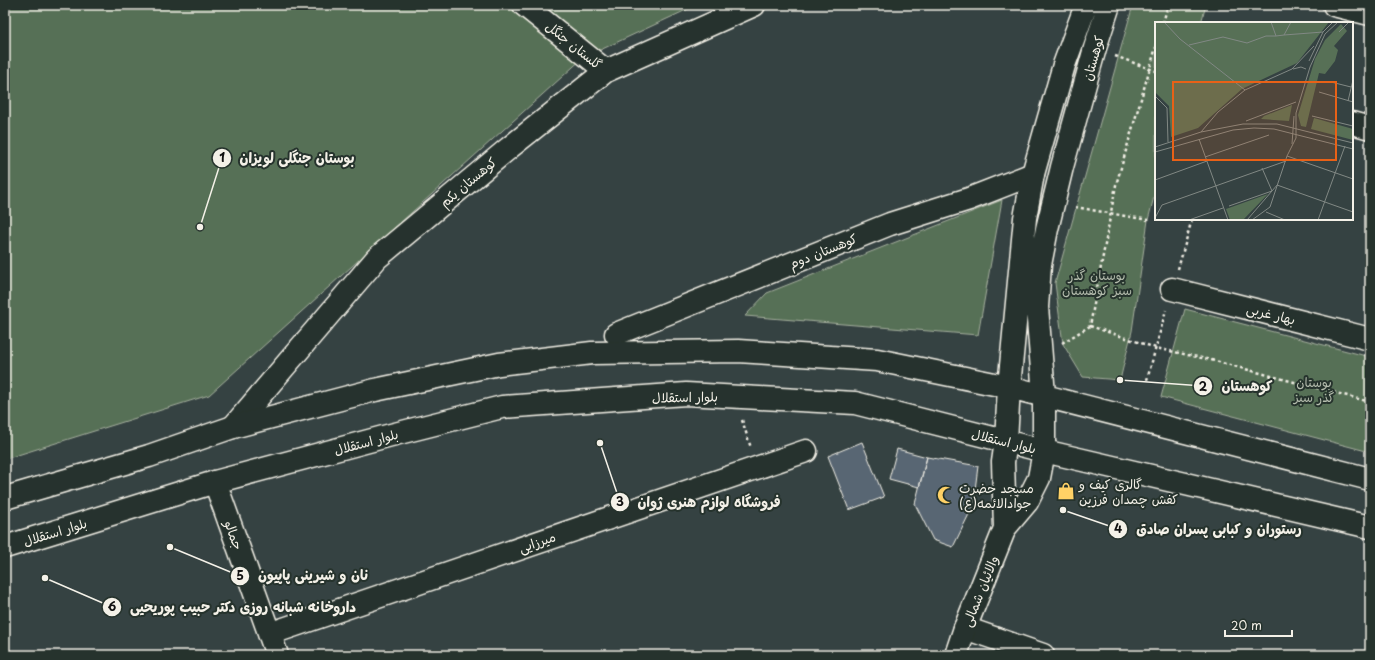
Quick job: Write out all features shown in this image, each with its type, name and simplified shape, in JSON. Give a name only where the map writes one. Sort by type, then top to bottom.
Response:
[{"type":"main road","name":"گلستان جنگل","points":[[524,5],[606,71]]},
{"type":"main road","name":"کوهستان یکم","points":[[233,427],[378,258],[509,148],[606,71],[754,5]]},
{"type":"main road","name":"کوهستان","points":[[1006,441],[1008,387],[1025,218],[1031,195],[1033,174],[1064,65],[1086,5]]},
{"type":"main road","name":"کوهستان","points":[[1044,451],[1044,395],[1037,307],[1040,265],[1062,167],[1095,48],[1110,5]]},
{"type":"main road","points":[[1334,5],[1370,14]]},
{"type":"main road","points":[[1353,123],[1370,128]]},
{"type":"main road","name":"کوهستان دوم","points":[[616,334],[890,224],[969,199],[1033,174],[1062,167]]},
{"type":"main road","name":"بهار غربی","points":[[1172,289],[1370,339]]},
{"type":"main road","points":[[5,498],[149,456],[233,427],[375,390],[499,364],[592,353],[738,351],[877,360],[1044,395],[1370,479]]},
{"type":"main road","name":"بلوار استقلال","points":[[5,547],[215,482],[391,434],[502,407],[686,394],[855,403],[1044,451],[1370,527]]},
{"type":"main road","name":"والائیان شمالی","points":[[1005,528],[1003,462],[1006,441]]},
{"type":"main road","name":"میرزایی","points":[[269,634],[806,451]]},
{"type":"main road","name":"والائیان شمالی","points":[[956,655],[965,628],[1005,528],[1027,502],[1039,478],[1044,451]]},
{"type":"main road","name":"جمالو","points":[[215,482],[277,655]]},
{"type":"main road","points":[[965,628],[1043,655]]},
{"type":"path","points":[[1163,22],[1168,5]]},
{"type":"path","points":[[1095,48],[1155,71]]},
{"type":"path","points":[[1041,356],[1090,326],[1116,185],[1155,51]]},
{"type":"path","points":[[1053,204],[1148,220]]},
{"type":"path","points":[[1090,326],[1156,348],[1211,360],[1370,402]]},
{"type":"path","points":[[735,397],[757,467]]},
{"type":"green space","points":[[5,5],[697,5],[583,58],[209,395],[5,459]]},
{"type":"green space","name":"بوستان گذر سبز کوهستان","points":[[1133,5],[1206,5],[1201,22],[1155,22],[1155,193],[1148,220],[1132,331],[1120,380],[1083,377],[1063,344],[1055,283]]},
{"type":"green space","points":[[1002,200],[978,335],[745,316],[767,293]]},
{"type":"green space","name":"بوستان گذر سبز","points":[[1185,309],[1370,357],[1370,452],[1161,397]]},
{"type":"building","points":[[862,442],[884,497],[849,510],[828,456]]},
{"type":"building","points":[[897,449],[927,457],[919,487],[889,479]]},
{"type":"building","name":"مسجد حضرت جوادالائمه(ع)","points":[[927,457],[978,466],[973,506],[953,547],[933,540],[915,504]]},
{"type":"place","name":"بوستان جنگلی لویزان","points":[[200,227]]},
{"type":"place","name":"کوهستان","points":[[1120,380]]},
{"type":"place","name":"فروشگاه لوازم هنری ژوان","points":[[600,443]]},
{"type":"place","name":"گالری کیف و کفش چمدان فرزین","points":[[1066,491]]},
{"type":"place","name":"مسجد حضرت جوادالائمه(ع)","points":[[946,495]]},
{"type":"place","name":"رستوران و کبابی پسران صادق","points":[[1063,510]]},
{"type":"place","name":"نان و شیرینی پاپیون","points":[[170,547]]},
{"type":"place","name":"داروخانه شبانه روزی دکتر حبیب پوریحیی","points":[[45,578]]}]
